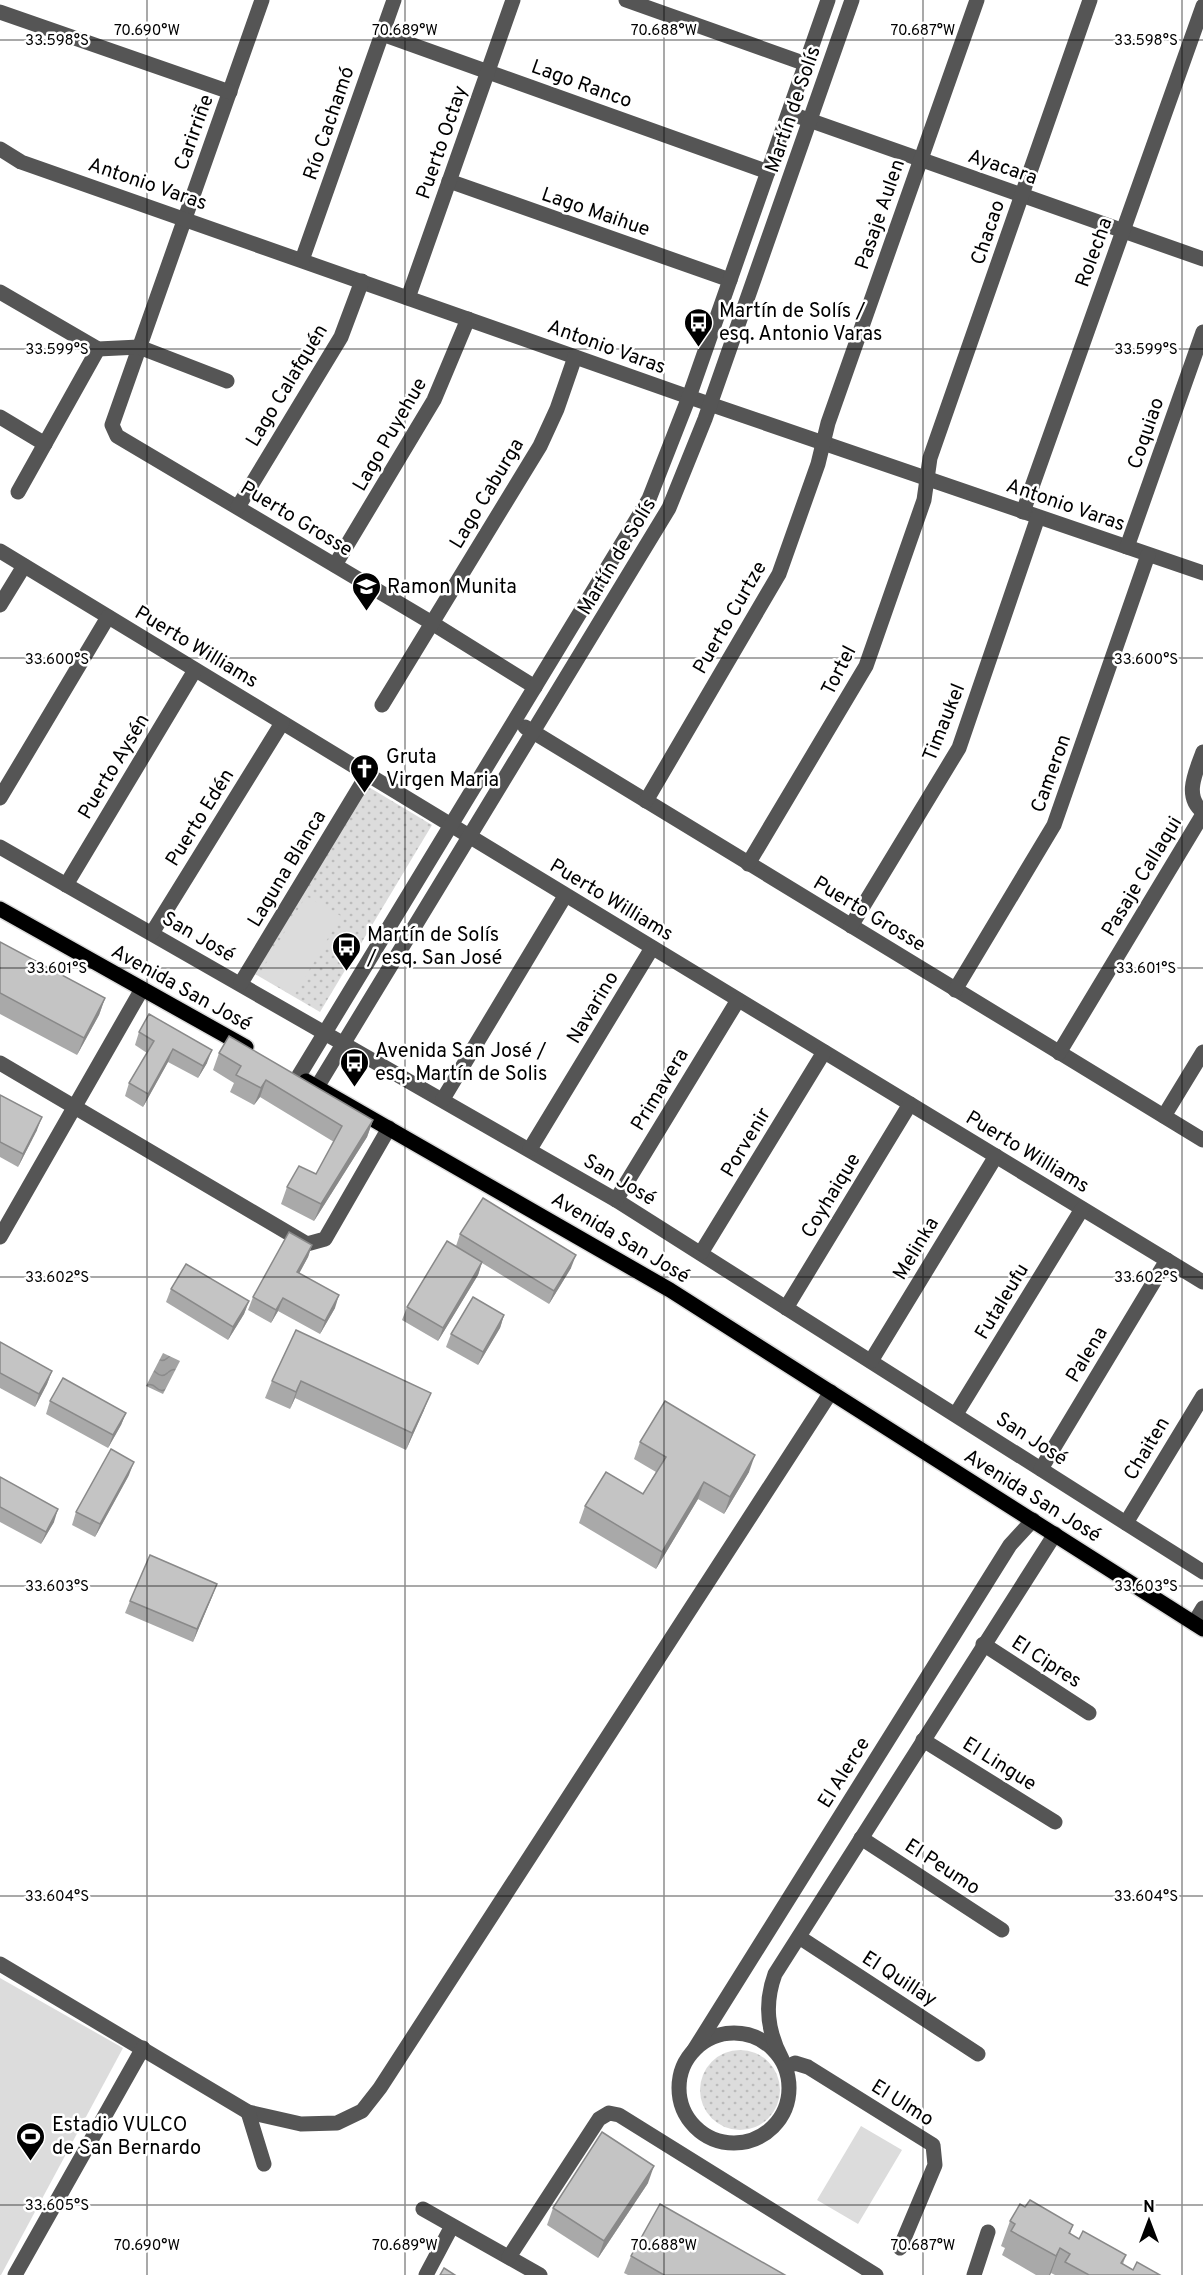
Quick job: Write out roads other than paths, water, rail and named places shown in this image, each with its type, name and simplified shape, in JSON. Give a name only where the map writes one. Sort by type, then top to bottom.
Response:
[{"type":"main road","name":"Avenida San José","points":[[0,909],[256,1053]]},
{"type":"main road","name":"Avenida San José","points":[[293,1074],[661,1284],[1199,1626]]},
{"type":"street","name":"Carirriñe","points":[[140,347],[262,0]]},
{"type":"street","name":"Río Cachamó","points":[[302,260],[394,0]]},
{"type":"street","name":"Puerto Octay","points":[[408,298],[513,0]]},
{"type":"street","points":[[626,0],[806,64]]},
{"type":"street","name":"Martín de Solís","points":[[293,1074],[326,1032],[649,499],[689,397],[828,0]]},
{"type":"street","name":"Martín de Solís","points":[[317,1087],[669,508],[710,404],[852,0]]},
{"type":"street","name":"Pasaje Aulen","points":[[823,443],[977,0]]},
{"type":"street","name":"Chacao","points":[[927,479],[930,458],[1090,0]]},
{"type":"street","name":"Rolecha","points":[[1030,514],[1123,231],[1203,6]]},
{"type":"street","points":[[0,12],[230,92]]},
{"type":"street","name":"Lago Ranco","points":[[382,34],[768,172]]},
{"type":"street","name":"Ayacara","points":[[789,113],[1203,259]]},
{"type":"street","name":"Antonio Varas","points":[[0,149],[21,162],[689,397],[1203,573]]},
{"type":"street","name":"Lago Maihue","points":[[449,181],[730,280]]},
{"type":"street","name":"Lago Calafquén","points":[[238,507],[341,337],[362,281]]},
{"type":"street","points":[[0,292],[98,349],[140,347],[227,381]]},
{"type":"street","name":"Lago Puyehue","points":[[335,565],[435,400],[468,319]]},
{"type":"street","name":"Coquiao","points":[[1127,548],[1203,332]]},
{"type":"street","name":"Puerto Grosse","points":[[140,347],[115,413],[112,425],[117,436],[432,623],[535,687]]},
{"type":"street","points":[[18,492],[98,349]]},
{"type":"street","name":"Lago Caburga","points":[[382,705],[540,446],[557,409],[575,357]]},
{"type":"street","points":[[0,417],[45,444]]},
{"type":"street","name":"Puerto Curtze","points":[[646,801],[775,583],[787,556],[823,443]]},
{"type":"street","name":"Tortel","points":[[748,864],[866,666],[924,500],[927,479]]},
{"type":"street","name":"Timaukel","points":[[851,926],[958,748],[1030,514]]},
{"type":"street","name":"Puerto Williams","points":[[0,551],[1203,1282]]},
{"type":"street","name":"Cameron","points":[[956,990],[1054,825],[1148,555]]},
{"type":"street","points":[[0,605],[24,566]]},
{"type":"street","points":[[0,798],[108,617]]},
{"type":"street","name":"Puerto Aysén","points":[[66,885],[195,670]]},
{"type":"street","name":"Puerto Grosse","points":[[514,721],[1203,1140]]},
{"type":"street","name":"Puerto Edén","points":[[152,933],[282,723]]},
{"type":"street","name":"Pasaje Callaqui","points":[[1059,1053],[1203,813],[1195,804],[1191,793],[1203,752]]},
{"type":"street","name":"Laguna Blanca","points":[[241,984],[368,775]]},
{"type":"street","name":"San José","points":[[0,847],[345,1042],[616,1200],[1203,1572]]},
{"type":"street","points":[[442,1099],[566,896]]},
{"type":"street","name":"Navarino","points":[[530,1149],[652,948]]},
{"type":"street","points":[[0,1237],[142,989]]},
{"type":"street","name":"Primavera","points":[[616,1200],[738,1000]]},
{"type":"street","name":"Porvenir","points":[[701,1254],[824,1052]]},
{"type":"street","points":[[1164,1116],[1203,1052]]},
{"type":"street","points":[[0,1063],[307,1244],[325,1239],[389,1128]]},
{"type":"street","name":"Coyhaique","points":[[786,1308],[910,1104]]},
{"type":"street","name":"Melinka","points":[[871,1361],[996,1156]]},
{"type":"street","name":"Futaleufu","points":[[956,1414],[1082,1209]]},
{"type":"street","name":"Palena","points":[[1041,1469],[1167,1260]]},
{"type":"street","points":[[0,1964],[248,2112],[302,2124],[323,2126],[350,2119],[372,2100],[831,1392]]},
{"type":"street","name":"Chaiten","points":[[1126,1523],[1203,1396]]},
{"type":"street","name":"El Alerce","points":[[1033,1520],[1004,1555],[684,2065],[679,2082],[680,2100],[687,2117],[699,2131],[715,2140],[733,2144],[751,2141],[767,2133],[780,2120],[788,2103],[790,2085],[769,2024],[769,1993],[775,1974],[1054,1534]]},
{"type":"street","points":[[1199,1626],[1203,1608]]},
{"type":"street","name":"El Cipres","points":[[983,1644],[1089,1713]]},
{"type":"street","name":"El Lingue","points":[[922,1740],[1055,1822]]},
{"type":"street","name":"El Peumo","points":[[861,1838],[1002,1930]]},
{"type":"street","name":"El Quillay","points":[[799,1937],[978,2054]]},
{"type":"street","points":[[694,2049],[708,2039],[723,2034],[740,2033],[757,2037],[771,2046],[784,2063]]},
{"type":"street","points":[[15,2275],[142,2048]]},
{"type":"street","name":"El Ulmo","points":[[784,2063],[795,2063],[808,2067],[936,2150],[936,2165],[900,2248]]},
{"type":"street","points":[[248,2112],[264,2164]]},
{"type":"street","points":[[509,2257],[599,2119],[609,2113],[619,2115],[876,2275]]},
{"type":"street","points":[[423,2209],[540,2275]]},
{"type":"street","points":[[426,2275],[452,2226]]},
{"type":"street","points":[[974,2275],[988,2232]]},
{"type":"water","points":[[163,1353],[180,1361],[163,1394],[146,1386]]},
{"type":"place","name":"Martín de Solís / esq. Antonio Varas","points":[[698,348]]},
{"type":"place","name":"Ramon Munita","points":[[366,612]]},
{"type":"place","name":"Gruta Virgen Maria","points":[[365,794]]},
{"type":"place","name":"Martín de Solís / esq. San José","points":[[346,972]]},
{"type":"place","name":"Avenida San José / esq. Martín de Solis","points":[[354,1088]]},
{"type":"place","name":"Estadio VULCO de San Bernardo","points":[[31,2162]]}]
